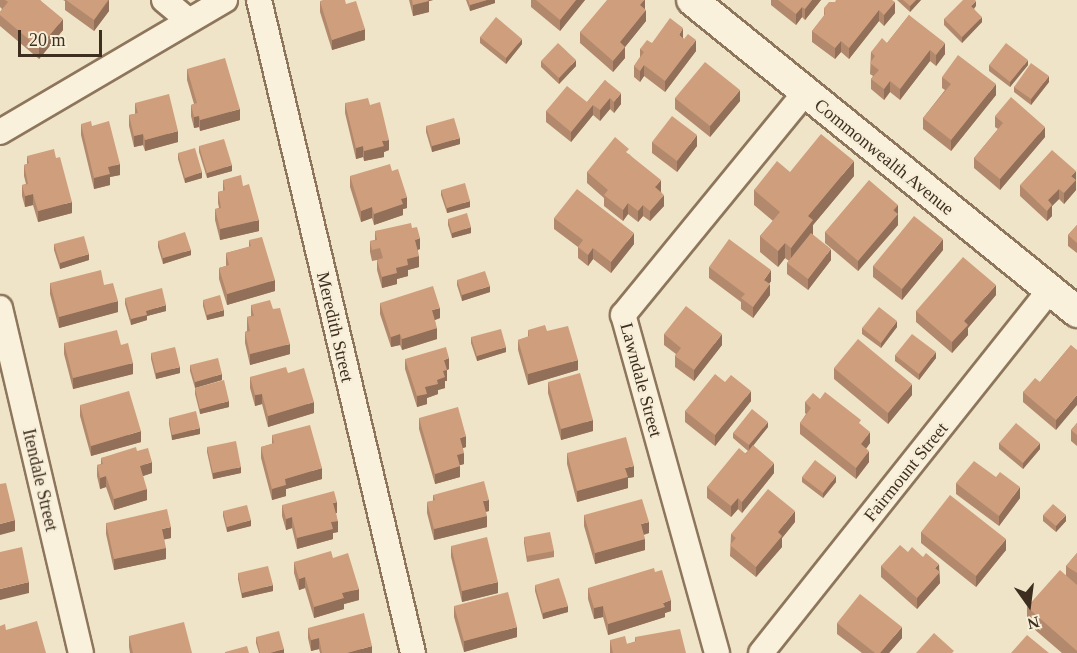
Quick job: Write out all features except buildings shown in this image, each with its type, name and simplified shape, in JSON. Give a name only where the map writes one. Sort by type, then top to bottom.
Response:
[{"type":"street","points":[[164,0],[188,20]]},
{"type":"street","points":[[0,132],[225,0]]},
{"type":"street","name":"Meredith Street","points":[[259,0],[413,653]]},
{"type":"street","name":"Commonwealth Avenue","points":[[692,0],[1077,312]]},
{"type":"street","name":"Lawndale Street","points":[[717,653],[622,315],[805,93]]},
{"type":"street","name":"Fairmount Street","points":[[761,653],[1050,290]]},
{"type":"street","name":"Itendale Street","points":[[0,308],[81,653]]}]
